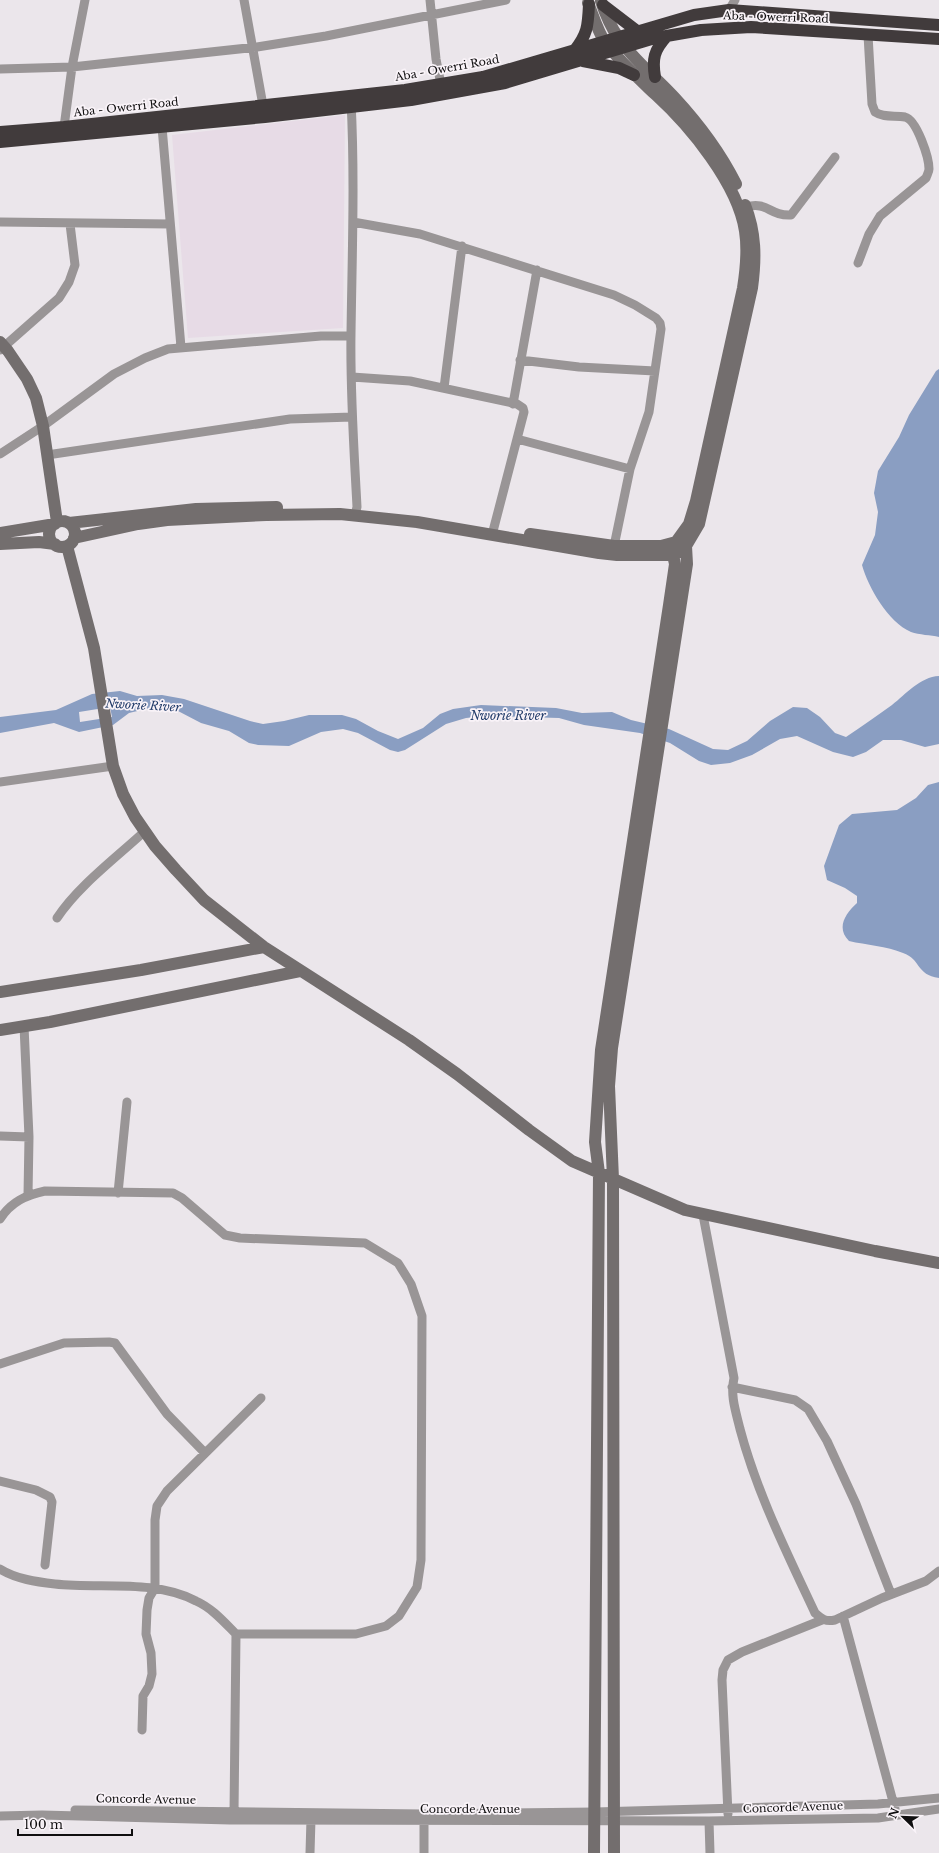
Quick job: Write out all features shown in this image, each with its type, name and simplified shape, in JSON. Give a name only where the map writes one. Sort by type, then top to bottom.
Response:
[{"type":"highway","points":[[574,50],[583,40],[587,30],[588,2]]},
{"type":"highway","points":[[602,3],[637,31]]},
{"type":"highway","name":"Aba - Owerri Road","points":[[442,89],[637,31],[732,5],[939,25]]},
{"type":"highway","name":"Aba - Owerri Road","points":[[0,132],[264,111],[442,89],[505,83],[667,36],[715,28],[751,27],[939,39]]},
{"type":"highway","points":[[656,77],[654,57],[658,46],[667,36]]},
{"type":"highway","points":[[582,61],[619,68],[634,75]]},
{"type":"highway","name":"Aba - Owerri Road","points":[[0,142],[162,127],[264,111]]},
{"type":"main road","points":[[588,2],[604,41],[634,75],[675,114],[711,157],[731,192],[745,230],[746,268],[743,288],[696,501],[681,544],[687,564],[660,700],[601,1050],[595,1142],[598,1173],[594,1853]]},
{"type":"main road","points":[[602,3],[618,37],[656,77],[710,140],[726,165],[746,207],[752,223],[755,241],[756,261],[752,288],[699,524],[673,555],[675,564],[660,700]]},
{"type":"main road","points":[[2,346],[27,378],[36,398],[43,426],[56,523],[50,533],[51,540],[55,544]]},
{"type":"main road","points":[[0,533],[63,521],[69,523],[196,509],[244,507],[356,511],[417,522],[613,551],[673,555]]},
{"type":"main road","points":[[0,544],[39,542],[55,544],[62,547],[71,542],[138,524],[167,520],[356,511]]},
{"type":"main road","points":[[69,523],[74,530],[71,542],[94,648],[113,766],[123,794],[155,846],[204,900],[264,947],[409,1040],[457,1074],[529,1130],[572,1161],[685,1210],[703,1215],[939,1262]]},
{"type":"main road","points":[[613,551],[681,544]]},
{"type":"main road","points":[[614,1853],[613,1179],[609,1086],[612,1048],[650,759]]},
{"type":"main road","points":[[0,992],[141,970],[264,947]]},
{"type":"main road","points":[[0,1030],[50,1022],[300,971]]},
{"type":"street","points":[[64,127],[72,67],[85,0]]},
{"type":"street","points":[[244,0],[264,111]]},
{"type":"street","points":[[430,0],[430,15],[442,89]]},
{"type":"street","points":[[0,69],[72,67],[252,48],[326,36],[506,0]]},
{"type":"street","points":[[858,262],[869,234],[880,216],[926,178],[929,170],[920,137],[914,123],[907,117],[879,115],[875,112],[872,104],[868,35]]},
{"type":"street","points":[[351,101],[353,137],[351,336],[352,417],[356,511]]},
{"type":"street","points":[[162,127],[181,346]]},
{"type":"street","points":[[746,207],[756,204],[783,215],[791,215],[835,157]]},
{"type":"street","points":[[0,222],[170,224]]},
{"type":"street","points":[[353,222],[420,234],[537,270],[614,295],[635,305],[658,320],[661,329],[649,412],[630,469],[613,551]]},
{"type":"street","points":[[2,346],[59,298],[69,282],[75,265],[70,224]]},
{"type":"street","points":[[444,388],[462,246]]},
{"type":"street","points":[[513,404],[537,270]]},
{"type":"street","points":[[0,454],[43,426],[122,369],[168,348],[321,336],[351,336]]},
{"type":"street","points":[[520,360],[579,367],[655,371]]},
{"type":"street","points":[[352,376],[396,378],[521,405],[524,412],[492,532]]},
{"type":"street","points":[[47,455],[290,419],[352,417]]},
{"type":"street","points":[[517,439],[630,469]]},
{"type":"street","points":[[0,782],[113,766]]},
{"type":"street","points":[[57,918],[81,890],[145,831]]},
{"type":"street","points":[[24,1026],[29,1137],[28,1195]]},
{"type":"street","points":[[118,1193],[127,1102]]},
{"type":"street","points":[[0,1136],[29,1137]]},
{"type":"street","points":[[0,1219],[13,1204],[28,1195],[45,1191],[173,1194],[182,1198],[225,1235],[240,1238],[365,1243],[398,1263],[411,1284],[422,1316],[421,1554],[417,1587],[399,1616],[386,1626],[356,1634],[236,1634],[215,1613],[197,1601],[179,1593],[156,1588],[80,1586],[42,1582],[22,1578],[0,1569]]},
{"type":"street","points":[[703,1215],[734,1378],[732,1387],[733,1398],[746,1453],[767,1510],[815,1613],[822,1620]]},
{"type":"street","points":[[0,1364],[64,1343],[115,1343],[167,1414],[205,1453]]},
{"type":"street","points":[[732,1387],[795,1400],[808,1409],[827,1441],[856,1504],[891,1594]]},
{"type":"street","points":[[142,1730],[143,1696],[149,1686],[152,1674],[151,1653],[146,1634],[146,1610],[149,1598],[156,1588],[155,1520],[157,1506],[167,1491],[261,1398]]},
{"type":"street","points":[[0,1481],[36,1490],[50,1497],[52,1502],[45,1565]]},
{"type":"street","points":[[728,1821],[722,1680],[723,1670],[728,1660],[742,1652],[822,1620],[828,1621],[842,1616],[891,1594],[926,1581],[939,1571]]},
{"type":"street","points":[[842,1616],[895,1803],[896,1816]]},
{"type":"street","points":[[234,1813],[236,1634]]},
{"type":"street","name":"Concorde Avenue","points":[[615,1817],[728,1808],[895,1803],[939,1798]]},
{"type":"street","name":"Concorde Avenue","points":[[0,1816],[42,1815],[230,1820],[424,1817],[615,1817],[709,1822],[896,1816],[939,1809]]},
{"type":"street","name":"Concorde Avenue","points":[[0,1810],[115,1810],[234,1813],[329,1812],[424,1817]]},
{"type":"street","points":[[424,1817],[424,1853]]},
{"type":"street","points":[[310,1853],[311,1819]]},
{"type":"street","points":[[709,1822],[710,1853]]},
{"type":"shaded area","points":[[345,115],[343,328],[188,338],[172,135]]},
{"type":"water","points":[[939,369],[939,637],[911,632],[894,620],[874,593],[862,565],[875,535],[878,512],[874,493],[878,471],[899,437],[909,415],[936,371]]},
{"type":"water","name":"Nworie River","points":[[939,676],[939,744],[925,747],[901,740],[883,740],[866,752],[853,757],[833,752],[797,736],[780,739],[752,755],[730,763],[711,765],[699,761],[670,743],[640,733],[584,725],[559,718],[485,716],[466,718],[446,724],[405,750],[398,752],[390,750],[358,733],[343,729],[321,732],[289,746],[258,745],[249,743],[229,731],[201,723],[178,711],[150,708],[129,713],[113,725],[79,732],[54,723],[0,733],[0,717],[56,710],[92,694],[120,691],[137,696],[162,695],[184,699],[263,724],[309,715],[342,715],[356,719],[378,731],[398,739],[423,728],[440,714],[453,709],[481,705],[556,708],[582,713],[612,712],[631,720],[669,729],[713,749],[728,750],[747,741],[770,721],[793,707],[807,708],[820,717],[835,733],[846,737],[892,705],[919,683],[932,677]],"holes":[[[110,707],[112,717],[80,722],[79,712]]]},
{"type":"water","points":[[939,782],[939,978],[926,974],[913,959],[903,953],[883,947],[849,941],[843,931],[843,926],[846,916],[857,903],[857,896],[845,888],[827,880],[824,866],[839,825],[852,814],[897,810],[916,798],[928,785]]}]
